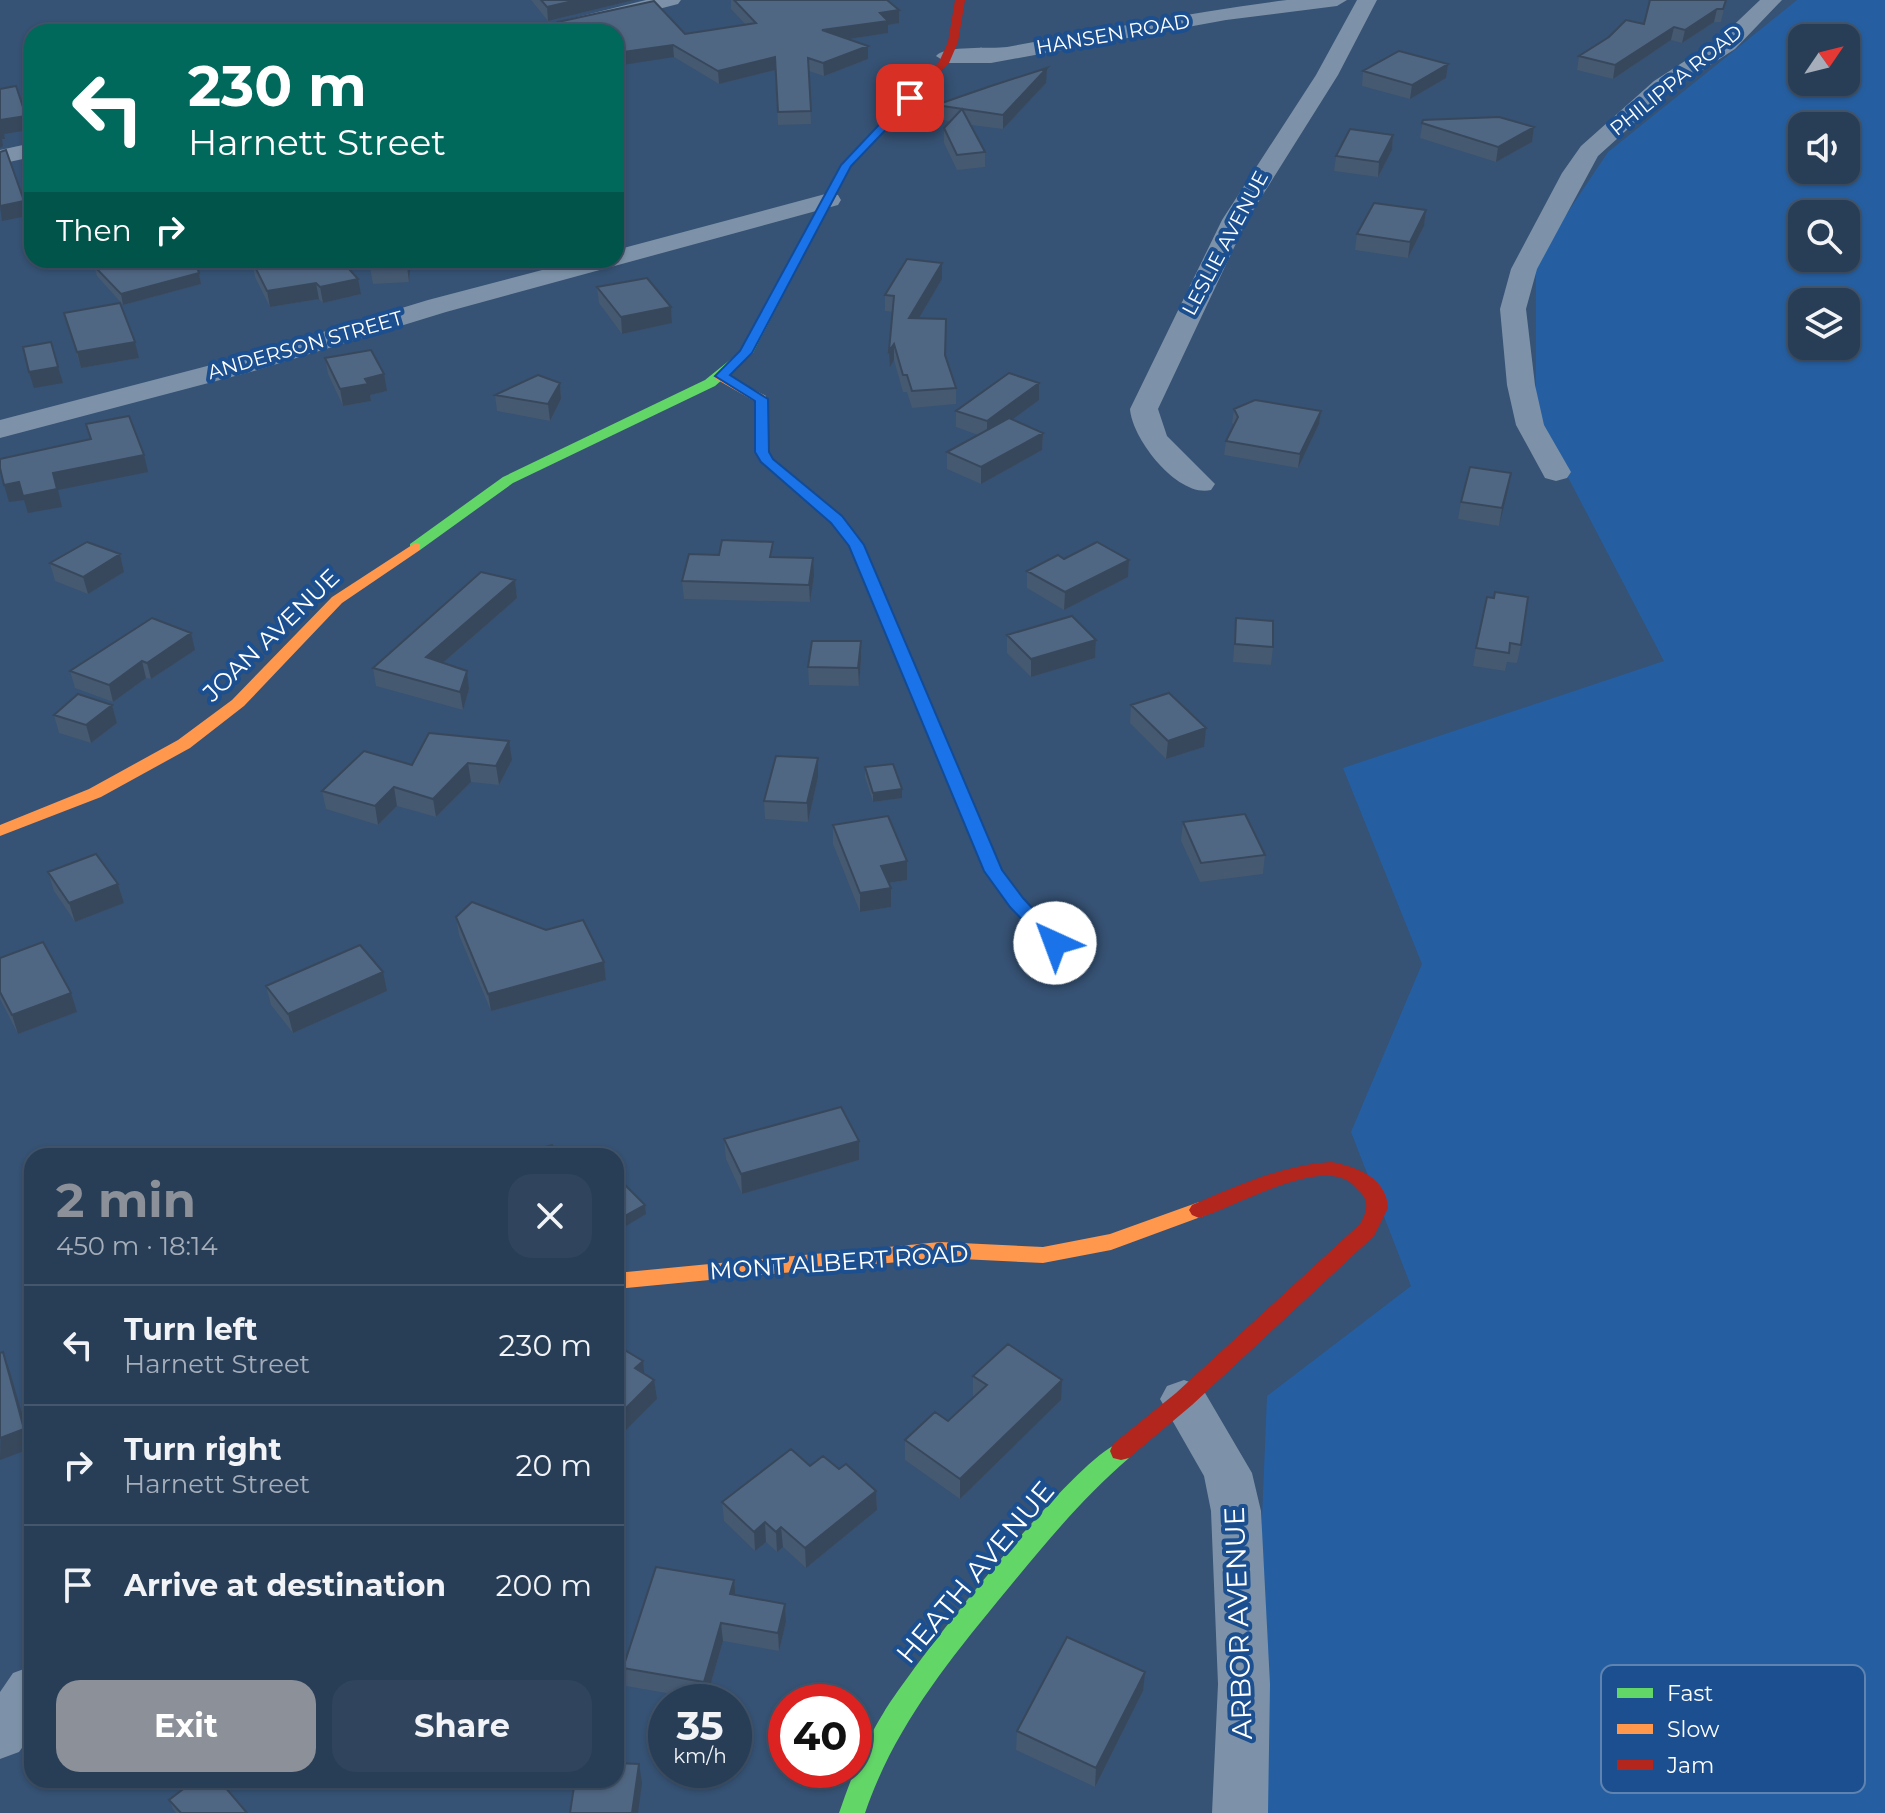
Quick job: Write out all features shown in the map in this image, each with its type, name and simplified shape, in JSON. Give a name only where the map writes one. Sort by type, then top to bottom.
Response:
[{"type":"street","points":[[576,24],[671,0]]},
{"type":"street","points":[[947,56],[960,0]]},
{"type":"street","name":"HANSEN ROAD","points":[[947,56],[991,56],[1226,14],[1337,0]]},
{"type":"street","name":"LESLIE AVENUE","points":[[1200,484],[1150,434],[1143,422],[1144,409],[1205,272],[1268,163],[1304,111],[1367,0]]},
{"type":"street","name":"PHILIPPA ROAD","points":[[1556,472],[1530,425],[1521,385],[1513,309],[1524,269],[1589,151],[1662,86],[1727,44],[1772,0]]},
{"type":"street","name":"JOAN AVENUE","points":[[0,831],[88,797],[164,758],[242,699],[293,641],[338,598],[419,544],[473,502],[519,474],[721,376],[746,353],[852,157],[939,69],[947,56]]},
{"type":"street","points":[[0,157],[24,152]]},
{"type":"street","points":[[624,256],[829,200]]},
{"type":"street","name":"ANDERSON STREET","points":[[0,429],[244,365],[437,306],[580,268]]},
{"type":"street","points":[[721,376],[761,399],[762,452],[768,462],[837,519],[856,545],[993,871],[1017,903],[1055,943]]},
{"type":"street","name":"MONT ALBERT ROAD","points":[[624,1280],[940,1250],[962,1249],[1021,1256],[1062,1252],[1123,1240],[1306,1172],[1339,1170],[1366,1184],[1378,1203],[1377,1215],[1367,1230],[1184,1399]]},
{"type":"street","name":"HEATH AVENUE","points":[[852,1813],[864,1772],[884,1732],[940,1653],[1041,1530],[1114,1457],[1184,1399]]},
{"type":"street","name":"ARBOR AVENUE","points":[[1184,1399],[1219,1454],[1233,1491],[1244,1684],[1240,1813]]},
{"type":"street","points":[[0,1735],[24,1701]]},
{"type":"shaded area","points":[[1797,0],[1885,0],[1885,1813],[1250,1813],[1267,1396],[1411,1286],[1351,1132],[1422,964],[1343,768],[1664,661],[1536,416],[1536,260],[1608,152]]},
{"type":"building","points":[[541,0],[577,0],[547,7]]},
{"type":"building","points":[[734,0],[887,0],[899,10],[880,13],[888,21],[822,30],[868,46],[823,63],[808,58],[811,111],[778,112],[775,57],[718,71],[673,45],[624,52],[624,24],[558,22],[654,1],[685,34],[756,23]]},
{"type":"building","points":[[1650,0],[1726,0],[1723,9],[1717,9],[1685,30],[1674,27],[1615,65],[1579,56],[1609,37],[1626,20],[1644,24]]},
{"type":"building","points":[[1399,51],[1448,64],[1412,85],[1363,71]]},
{"type":"building","points":[[1047,68],[1003,115],[936,105],[991,86]]},
{"type":"building","points":[[16,86],[24,116],[0,120],[0,89]]},
{"type":"building","points":[[962,109],[985,152],[957,155],[944,128]]},
{"type":"building","points":[[1499,117],[1534,127],[1498,147],[1422,123],[1423,120]]},
{"type":"building","points":[[1350,129],[1393,135],[1379,162],[1336,156]]},
{"type":"building","points":[[6,150],[24,201],[0,206],[0,152]]},
{"type":"building","points":[[1374,203],[1426,210],[1410,242],[1357,234]]},
{"type":"building","points":[[907,259],[942,263],[909,318],[946,319],[945,355],[956,388],[912,391],[907,375],[903,375],[894,344],[889,351],[894,296],[885,295]]},
{"type":"building","points":[[96,268],[197,268],[199,273],[121,294]]},
{"type":"building","points":[[256,268],[348,268],[358,279],[320,287],[316,283],[267,291]]},
{"type":"building","points":[[647,278],[671,307],[621,317],[597,287]]},
{"type":"building","points":[[120,303],[135,342],[77,352],[64,313]]},
{"type":"building","points":[[51,342],[58,367],[29,372],[23,347]]},
{"type":"building","points":[[371,350],[384,374],[365,379],[368,384],[340,389],[325,358]]},
{"type":"building","points":[[1009,373],[1039,383],[987,421],[956,411]]},
{"type":"building","points":[[538,375],[560,383],[548,404],[495,395]]},
{"type":"building","points":[[1255,400],[1321,411],[1300,454],[1226,441],[1238,417],[1234,409]]},
{"type":"building","points":[[129,416],[144,455],[53,473],[57,489],[23,496],[19,482],[4,485],[0,459],[91,439],[86,424]]},
{"type":"building","points":[[1009,418],[1043,433],[981,467],[947,452]]},
{"type":"building","points":[[1470,467],[1511,473],[1502,508],[1461,502]]},
{"type":"building","points":[[722,540],[773,542],[770,557],[813,558],[809,585],[682,581],[689,554],[719,555]]},
{"type":"building","points":[[87,542],[120,554],[83,577],[50,563]]},
{"type":"building","points":[[1097,542],[1129,560],[1065,592],[1027,571],[1058,555],[1064,559]]},
{"type":"building","points":[[481,572],[515,580],[426,657],[467,671],[460,692],[373,668]]},
{"type":"building","points":[[1495,592],[1528,597],[1521,645],[1510,643],[1509,653],[1476,648],[1487,597],[1494,598]]},
{"type":"building","points":[[1072,616],[1096,640],[1031,659],[1007,635]]},
{"type":"building","points":[[152,618],[191,633],[147,663],[142,661],[109,685],[70,671]]},
{"type":"building","points":[[1236,618],[1273,621],[1273,647],[1235,644]]},
{"type":"building","points":[[812,641],[861,641],[858,668],[808,667]]},
{"type":"building","points":[[1169,693],[1206,728],[1168,741],[1131,705]]},
{"type":"building","points":[[78,694],[112,705],[86,725],[54,715]]},
{"type":"building","points":[[429,733],[509,741],[496,766],[468,763],[433,799],[394,787],[375,806],[322,791],[364,751],[412,765]]},
{"type":"building","points":[[776,756],[818,758],[807,803],[764,801]]},
{"type":"building","points":[[893,764],[902,789],[873,793],[865,767]]},
{"type":"building","points":[[1245,814],[1265,855],[1201,863],[1183,822]]},
{"type":"building","points":[[888,816],[907,861],[881,866],[891,888],[860,893],[833,825]]},
{"type":"building","points":[[96,854],[118,884],[69,903],[48,872]]},
{"type":"building","points":[[472,902],[546,930],[583,920],[604,962],[488,994],[456,917]]},
{"type":"building","points":[[43,942],[71,993],[12,1015],[0,992],[0,958]]},
{"type":"building","points":[[360,945],[383,972],[288,1014],[266,986]]},
{"type":"building","points":[[841,1107],[859,1141],[741,1174],[724,1139]]},
{"type":"building","points":[[624,1184],[645,1205],[624,1217]]},
{"type":"building","points":[[1008,1344],[1062,1380],[960,1479],[905,1440],[935,1412],[948,1421],[987,1385],[973,1376]]},
{"type":"building","points":[[624,1350],[643,1361],[635,1368],[654,1380],[624,1410]]},
{"type":"building","points":[[3,1352],[24,1429],[0,1438],[0,1353]]},
{"type":"building","points":[[791,1449],[810,1466],[823,1456],[839,1469],[846,1464],[876,1491],[805,1548],[781,1527],[776,1532],[765,1522],[754,1532],[722,1502]]},
{"type":"building","points":[[656,1567],[734,1580],[730,1594],[785,1604],[778,1633],[721,1623],[704,1682],[624,1668]]},
{"type":"building","points":[[1067,1637],[1145,1672],[1096,1768],[1017,1731]]},
{"type":"building","points":[[624,1763],[639,1764],[632,1813],[570,1813],[574,1788],[624,1788]]},
{"type":"building","points":[[185,1788],[226,1788],[247,1813],[181,1813],[169,1800]]},
{"type":"traffic: fast","points":[[415,547],[508,480],[710,383],[746,353],[801,249]]},
{"type":"traffic: fast","points":[[924,708],[993,871],[1017,903],[1055,943]]},
{"type":"traffic: fast","points":[[852,1813],[876,1750],[908,1696],[1052,1519],[1121,1451]]},
{"type":"traffic: slow","points":[[721,376],[761,399],[762,452],[768,462],[837,519],[856,545],[924,708]]},
{"type":"traffic: slow","points":[[0,831],[95,793],[184,744],[238,703],[337,600],[415,547]]},
{"type":"traffic: slow","points":[[624,1280],[940,1250],[1010,1256],[1043,1255],[1111,1242],[1199,1210]]},
{"type":"traffic: jam","points":[[801,249],[846,165],[944,63],[953,42],[960,0]]},
{"type":"traffic: jam","points":[[1121,1451],[1184,1399],[1367,1230],[1376,1213],[1377,1202],[1373,1192],[1355,1176],[1331,1169],[1272,1180],[1199,1210]]},
{"type":"route","points":[[910,98],[846,165],[746,353],[721,376],[761,399],[762,452],[768,462],[837,519],[856,545],[993,871],[1017,903],[1055,943]]}]
